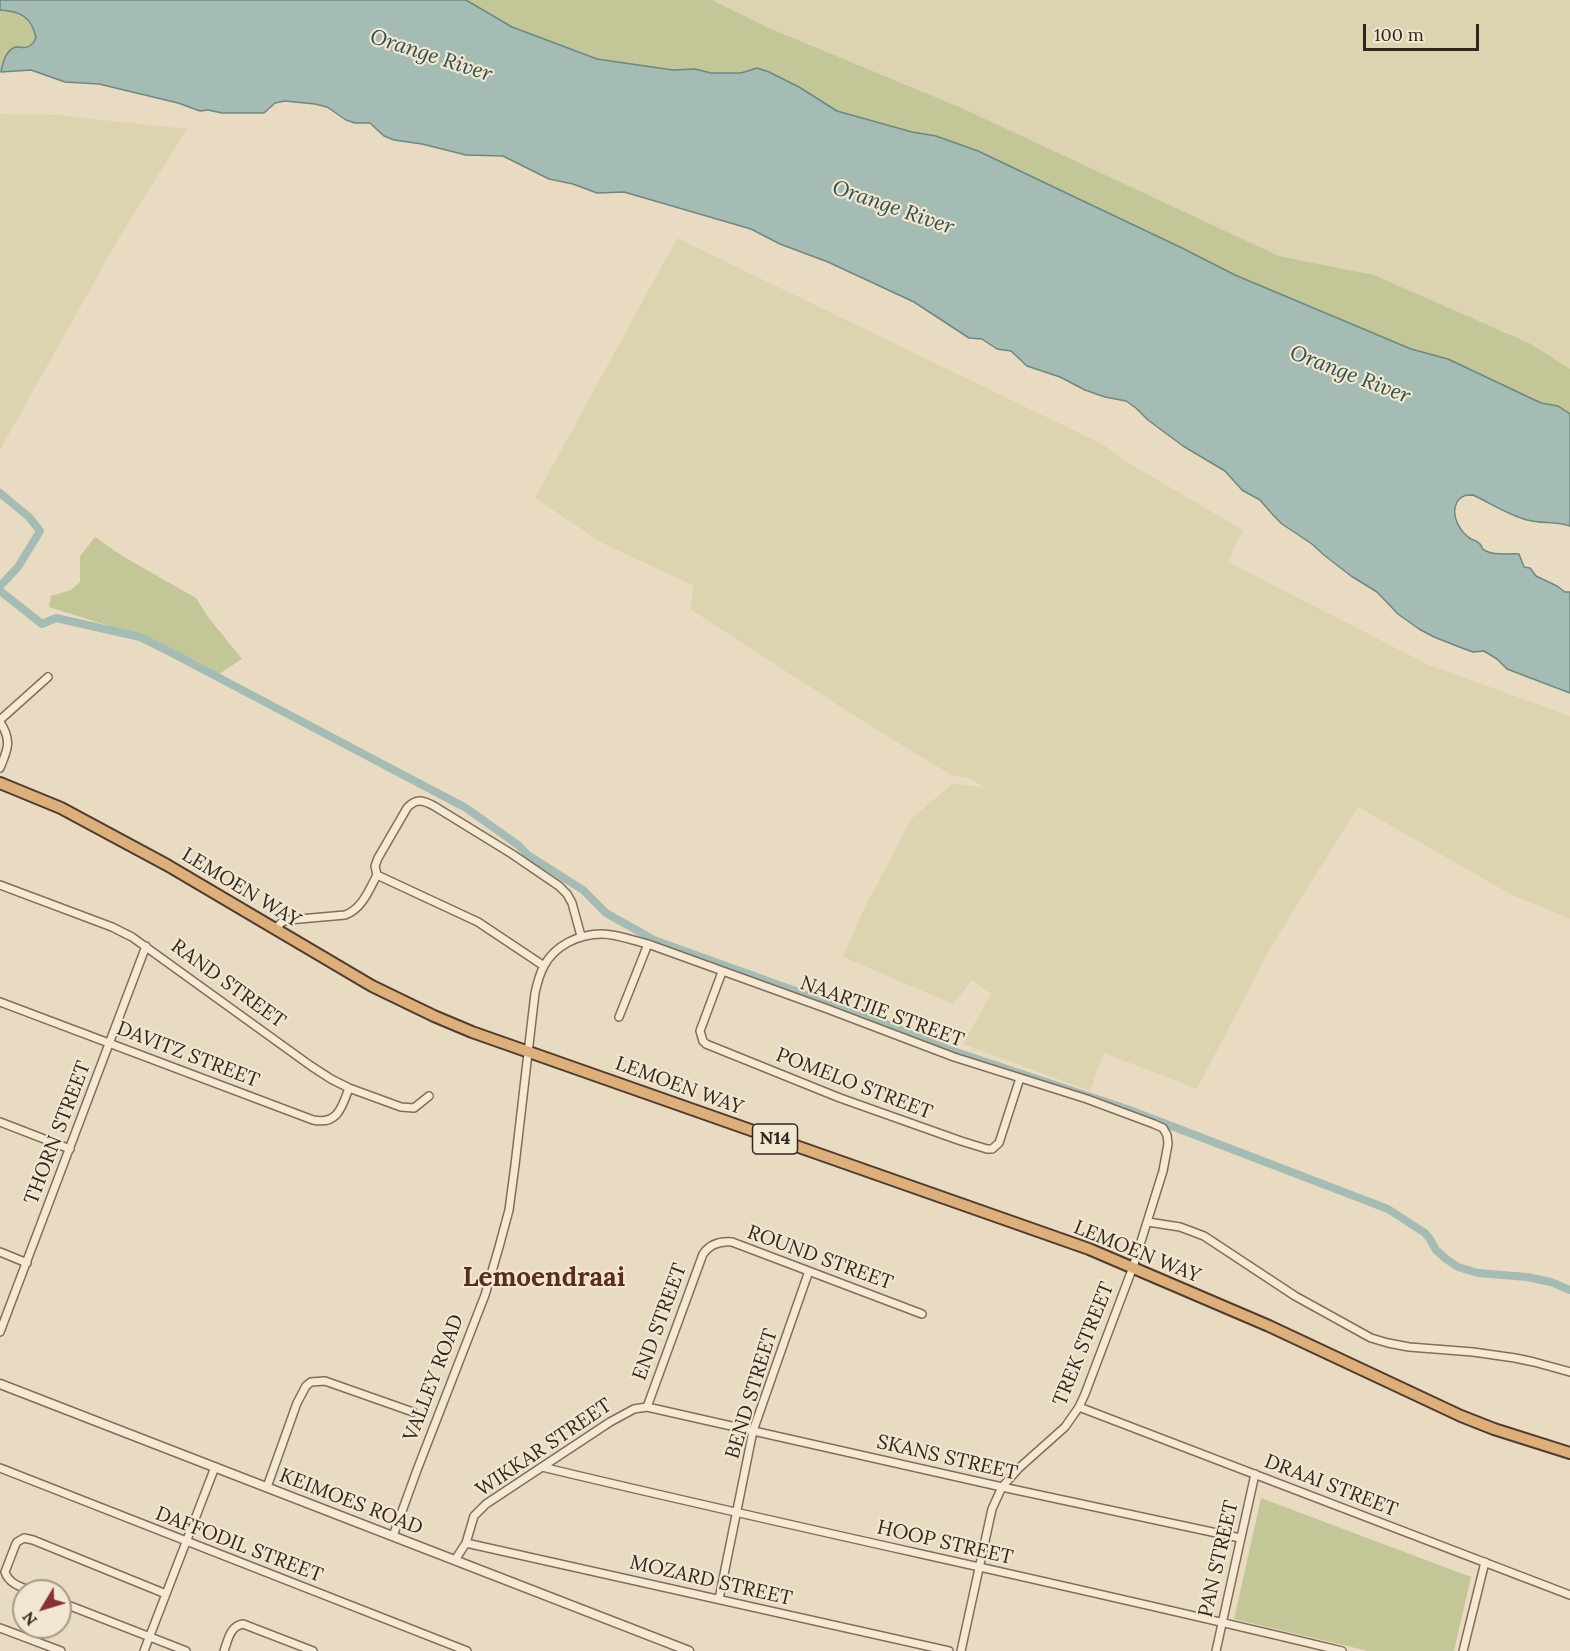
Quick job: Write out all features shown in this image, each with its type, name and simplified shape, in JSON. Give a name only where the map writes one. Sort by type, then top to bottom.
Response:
[{"type":"highway","name":"LEMOEN WAY","points":[[0,783],[70,813],[167,865],[372,986],[434,1016],[528,1053],[1089,1249],[1269,1326],[1461,1416],[1570,1454]]},
{"type":"street","points":[[0,768],[8,740],[0,721],[48,677]]},
{"type":"street","points":[[275,929],[288,920],[345,915],[353,912],[365,897],[377,875],[375,866],[378,858],[407,808],[414,801],[422,800],[462,822],[559,886],[572,903],[581,936],[556,951],[544,966],[478,922],[377,875]]},
{"type":"street","name":"RAND STREET","points":[[0,885],[125,933],[311,1066],[349,1089],[405,1108],[416,1107],[429,1096]]},
{"type":"street","name":"NAARTJIE STREET","points":[[581,936],[604,934],[648,944],[954,1057],[1087,1099],[1163,1128],[1167,1135]]},
{"type":"street","points":[[619,1017],[648,944]]},
{"type":"street","name":"THORN STREET","points":[[0,1332],[146,946]]},
{"type":"street","name":"VALLEY ROAD","points":[[393,1536],[485,1294],[509,1210],[535,993],[544,966]]},
{"type":"street","name":"POMELO STREET","points":[[722,972],[700,1031],[703,1041],[840,1098],[961,1141],[992,1149],[996,1147],[1002,1135],[1020,1078]]},
{"type":"street","name":"DAVITZ STREET","points":[[0,1002],[313,1120],[325,1122],[334,1118],[342,1108],[349,1089]]},
{"type":"street","points":[[0,1122],[70,1149]]},
{"type":"street","name":"TREK STREET","points":[[961,1651],[992,1509],[1002,1487],[1019,1468],[1058,1434],[1079,1407],[1148,1222],[1163,1171],[1168,1144],[1167,1135]]},
{"type":"street","points":[[1148,1222],[1180,1227],[1204,1236],[1295,1296],[1371,1338],[1409,1347],[1515,1358],[1570,1372]]},
{"type":"street","name":"ROUND STREET","points":[[707,1248],[723,1241],[732,1242],[922,1314]]},
{"type":"street","name":"END STREET","points":[[646,1407],[707,1248]]},
{"type":"street","points":[[0,1252],[27,1263]]},
{"type":"street","name":"BEND STREET","points":[[718,1599],[753,1431],[809,1270]]},
{"type":"street","points":[[267,1486],[297,1403],[306,1386],[311,1382],[325,1381],[413,1412]]},
{"type":"street","name":"KEIMOES ROAD","points":[[0,1384],[689,1651]]},
{"type":"street","name":"SKANS STREET","points":[[646,1407],[1240,1538]]},
{"type":"street","name":"WIKKAR STREET","points":[[455,1560],[466,1543],[474,1516],[481,1509],[624,1414],[646,1407]]},
{"type":"street","name":"DRAAI STREET","points":[[1079,1407],[1570,1595]]},
{"type":"street","points":[[144,1651],[215,1467]]},
{"type":"street","name":"HOOP STREET","points":[[542,1467],[1342,1651]]},
{"type":"street","name":"DAFFODIL STREET","points":[[0,1468],[467,1651]]},
{"type":"street","name":"PAN STREET","points":[[1216,1651],[1255,1474]]},
{"type":"street","points":[[12,1582],[5,1572],[17,1542],[24,1538],[166,1594]]},
{"type":"street","name":"MOZARD STREET","points":[[466,1543],[949,1651]]},
{"type":"street","points":[[1463,1651],[1485,1562]]},
{"type":"street","points":[[72,1607],[186,1651]]},
{"type":"street","points":[[224,1651],[234,1628],[243,1624],[313,1651]]},
{"type":"street","points":[[0,1628],[61,1651]]},
{"type":"shaded area","points":[[712,0],[1570,0],[1570,369],[1531,344],[1374,275],[1279,256],[964,109],[769,28]]},
{"type":"shaded area","points":[[0,114],[57,115],[187,129],[119,238],[0,450]]},
{"type":"shaded area","points":[[677,238],[1102,444],[1127,462],[1243,530],[1228,562],[1429,665],[1570,716],[1570,919],[1510,894],[1358,807],[1271,947],[1197,1089],[1104,1053],[1090,1091],[963,1044],[991,994],[972,980],[953,1004],[843,957],[859,919],[911,819],[952,784],[984,787],[969,778],[951,775],[861,720],[690,609],[694,586],[602,543],[535,498]]},
{"type":"green space","points":[[466,0],[712,0],[769,28],[964,109],[1279,256],[1374,275],[1531,344],[1570,369],[1570,414],[1531,399],[1448,359],[1411,349],[1235,275],[978,151],[936,136],[912,132],[837,111],[751,69],[733,74],[711,73],[695,69],[673,70],[597,59],[512,27]]},
{"type":"green space","points":[[0,10],[20,14],[28,20],[36,39],[28,48],[8,52],[1,72],[0,72]]},
{"type":"green space","points":[[95,537],[124,557],[196,598],[208,617],[242,659],[219,674],[135,634],[49,607],[51,596],[71,590],[80,582],[80,556]]},
{"type":"green space","points":[[1261,1498],[1471,1577],[1454,1651],[1368,1651],[1234,1619]]},
{"type":"water","name":"Orange River","points":[[0,0],[466,0],[512,27],[597,59],[673,70],[695,69],[711,73],[741,73],[757,68],[799,87],[837,111],[912,132],[936,136],[978,151],[1235,275],[1411,349],[1448,359],[1541,403],[1558,406],[1570,414],[1570,526],[1520,518],[1473,495],[1466,495],[1457,502],[1455,518],[1463,532],[1479,543],[1483,549],[1490,553],[1519,554],[1524,567],[1530,568],[1536,576],[1565,592],[1570,592],[1570,693],[1507,669],[1484,651],[1473,652],[1419,629],[1398,614],[1377,592],[1351,576],[1312,544],[1282,524],[1260,500],[1242,490],[1225,471],[1183,446],[1126,401],[1085,390],[1060,377],[1027,366],[1011,351],[997,349],[982,339],[969,338],[914,302],[828,262],[780,244],[751,229],[624,192],[597,193],[573,184],[549,179],[503,156],[466,155],[394,140],[384,136],[370,123],[355,123],[346,120],[327,107],[315,104],[285,101],[275,103],[264,113],[200,111],[178,103],[99,84],[65,82],[31,70],[1,72],[9,52],[15,47],[30,46],[36,38],[32,25],[24,16],[0,10]]},
{"type":"waterway","points":[[0,493],[29,517],[40,531],[18,567],[0,586]]},
{"type":"waterway","points":[[0,591],[42,624],[56,618],[140,637],[466,808],[518,845],[528,855],[583,890],[606,913],[654,940],[876,1020],[950,1050],[1127,1109],[1388,1209],[1425,1233],[1436,1250],[1458,1267],[1478,1273],[1527,1277],[1551,1282],[1570,1290]]},
{"type":"district","name":"Lemoendraai","points":[[544,1279]]}]
